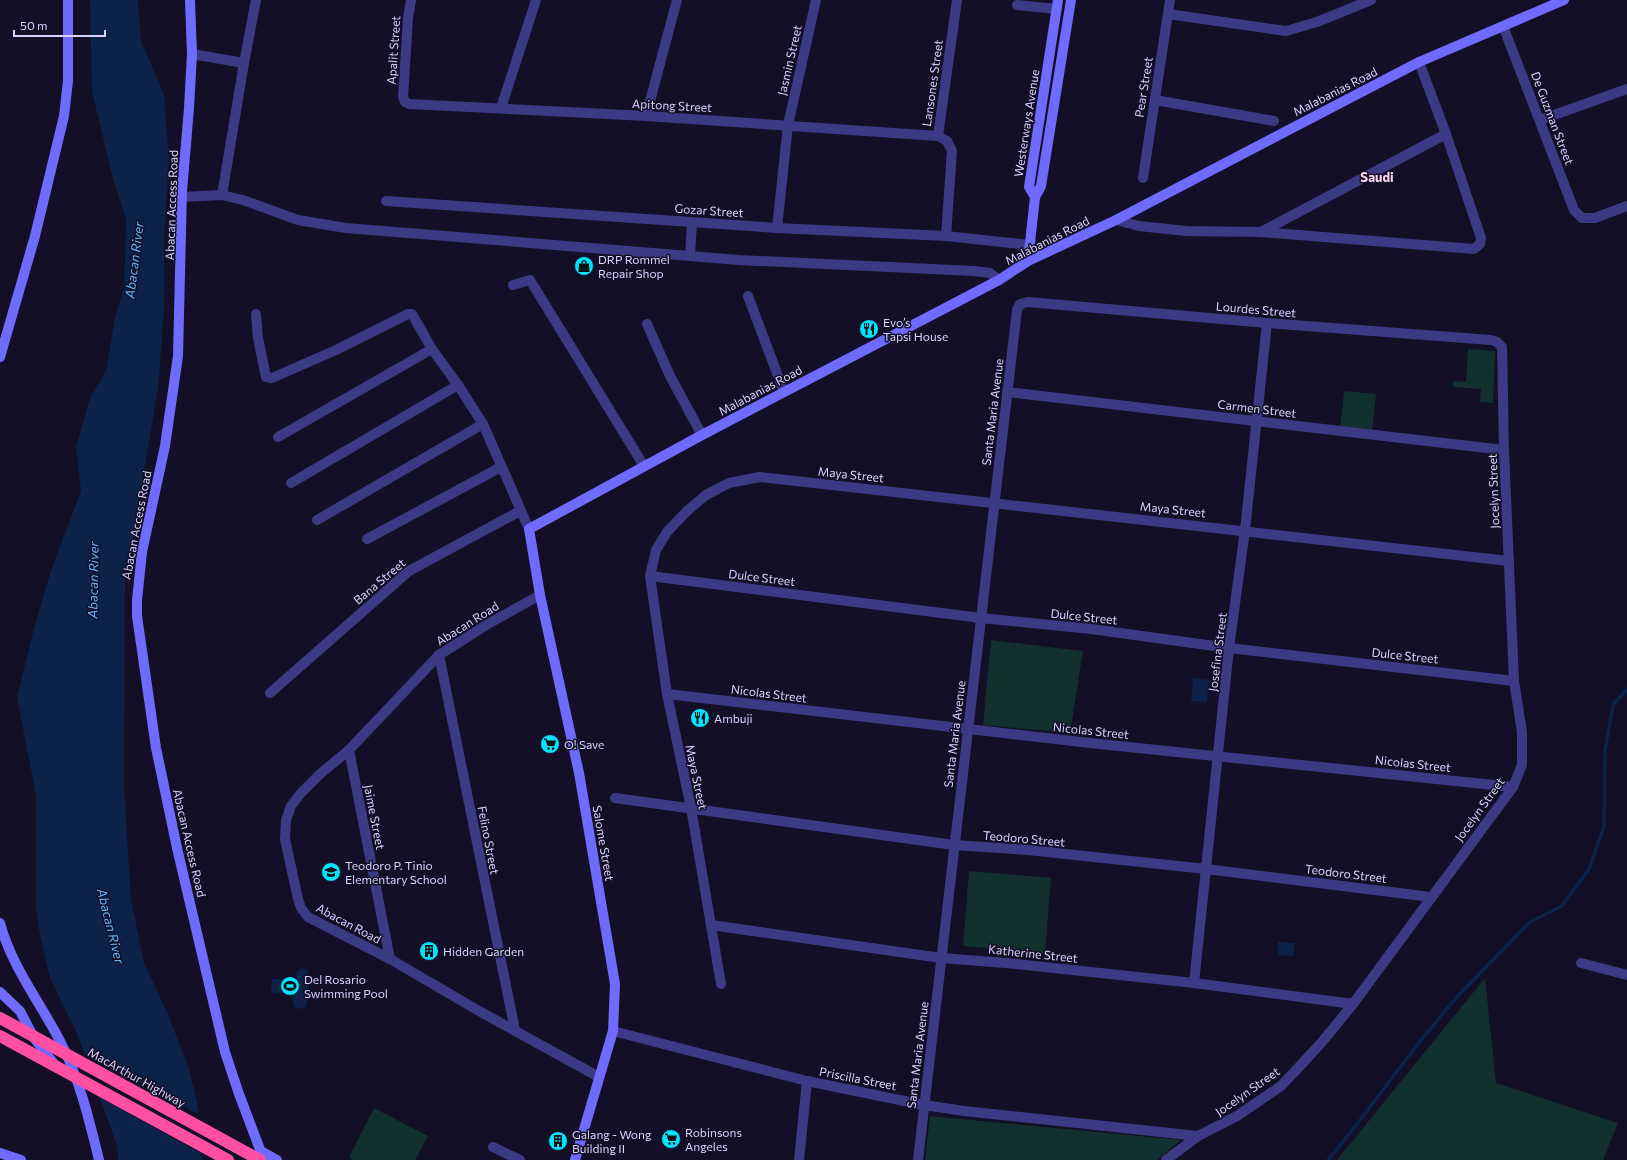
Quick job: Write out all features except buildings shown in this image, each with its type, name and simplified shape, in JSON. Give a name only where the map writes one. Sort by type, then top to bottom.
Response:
[{"type":"highway","name":"MacArthur Highway","points":[[0,1018],[262,1157]]},
{"type":"highway","points":[[0,1036],[228,1160]]},
{"type":"street","points":[[0,357],[35,236],[64,116],[68,81],[68,0]]},
{"type":"street","name":"Abacan Access Road","points":[[190,0],[192,54],[182,197],[178,356],[164,446],[142,552],[137,600],[137,616],[156,748],[178,856],[225,1052],[262,1157]]},
{"type":"street","points":[[222,194],[256,0]]},
{"type":"street","name":"Apalit Street","points":[[405,102],[403,97],[408,18],[411,0]]},
{"type":"street","points":[[501,108],[536,0]]},
{"type":"street","points":[[646,116],[677,0]]},
{"type":"street","name":"Jasmin Street","points":[[777,228],[788,125],[816,0]]},
{"type":"street","name":"Lansones Street","points":[[946,236],[952,151],[947,141],[938,136],[957,0]]},
{"type":"street","name":"Westerways Avenue","points":[[1028,261],[1035,197],[1041,186],[1071,0]]},
{"type":"street","name":"Pear Street","points":[[1143,178],[1170,0]]},
{"type":"street","points":[[1168,14],[1286,31],[1317,22],[1371,0]]},
{"type":"street","name":"Malabanias Road","points":[[528,529],[702,435],[999,280],[1028,261],[1116,220],[1419,62],[1564,0]]},
{"type":"street","points":[[1017,5],[1057,4]]},
{"type":"street","name":"Westerways Avenue","points":[[1035,197],[1029,187],[1051,52],[1057,4]]},
{"type":"street","name":"De Guzman Street","points":[[1503,26],[1574,210],[1582,218],[1595,218],[1627,206]]},
{"type":"street","points":[[1051,52],[1063,54]]},
{"type":"street","points":[[192,54],[244,63]]},
{"type":"street","points":[[1116,220],[1139,226],[1186,231],[1260,232],[1474,249],[1480,244],[1482,238],[1419,62]]},
{"type":"street","points":[[1540,120],[1627,89]]},
{"type":"street","points":[[1154,100],[1274,121]]},
{"type":"street","name":"Apitong Street","points":[[405,102],[409,104],[646,116],[938,136]]},
{"type":"street","points":[[1260,232],[1446,134]]},
{"type":"street","points":[[182,197],[222,194],[298,220],[346,228],[747,260],[974,270],[990,273],[999,280]]},
{"type":"street","name":"Gozar Street","points":[[386,201],[777,228],[946,236],[1030,245]]},
{"type":"street","points":[[690,256],[692,222]]},
{"type":"street","points":[[513,285],[530,280],[644,466]]},
{"type":"street","points":[[748,296],[784,392]]},
{"type":"street","name":"Lourdes Street","points":[[1017,310],[1020,304],[1028,302],[1267,323],[1491,340],[1497,342]]},
{"type":"street","name":"Santa Maria Avenue","points":[[918,1160],[1017,310]]},
{"type":"street","points":[[256,314],[258,338],[266,377],[268,378],[276,378],[410,313],[413,315],[432,349],[458,385],[483,424],[528,529]]},
{"type":"street","name":"Josefina Street","points":[[1194,983],[1229,648],[1245,530],[1267,323]]},
{"type":"street","points":[[646,324],[670,376],[702,435]]},
{"type":"street","name":"Jocelyn Street","points":[[1166,1160],[1198,1136],[1237,1116],[1281,1086],[1322,1042],[1353,1004],[1512,787],[1522,765],[1522,732],[1514,681],[1504,450],[1502,347],[1497,342]]},
{"type":"street","points":[[278,437],[432,349]]},
{"type":"street","points":[[291,483],[458,385]]},
{"type":"street","name":"Carmen Street","points":[[1007,392],[1504,450]]},
{"type":"street","points":[[317,520],[483,424]]},
{"type":"street","points":[[367,539],[501,466]]},
{"type":"street","name":"Maya Street","points":[[721,984],[691,808],[667,694],[650,576],[656,550],[667,532],[686,511],[706,495],[729,482],[760,477],[1245,530],[1509,561]]},
{"type":"street","name":"Bana Street","points":[[270,693],[409,571],[520,511]]},
{"type":"street","name":"Salome Street","points":[[528,529],[540,595],[579,773],[615,984],[613,1031],[575,1160]]},
{"type":"street","name":"Dulce Street","points":[[650,576],[981,618],[1092,629],[1229,648],[1514,681]]},
{"type":"street","name":"Abacan Road","points":[[540,595],[488,624],[439,655],[349,750],[320,774],[290,806],[286,820],[286,839],[298,899],[301,908],[308,917],[390,959],[479,1011],[599,1077]]},
{"type":"street","name":"Felino Street","points":[[439,655],[515,1030]]},
{"type":"street","name":"Nicolas Street","points":[[667,694],[1090,743],[1219,755],[1512,787]]},
{"type":"street","name":"Jaime Street","points":[[349,750],[390,959]]},
{"type":"street","name":"Teodoro Street","points":[[615,798],[954,845],[1028,850],[1206,869],[1431,896]]},
{"type":"street","points":[[0,923],[5,941],[59,1040],[81,1093],[99,1160]]},
{"type":"street","name":"Katherine Street","points":[[711,925],[941,958],[1006,963],[1194,983],[1353,1004]]},
{"type":"street","points":[[1581,963],[1627,976]]},
{"type":"street","points":[[0,992],[20,1011],[38,1043],[60,1071],[81,1093]]},
{"type":"street","name":"Priscilla Street","points":[[613,1031],[807,1081],[924,1105],[964,1111],[1198,1136]]},
{"type":"street","points":[[38,1043],[47,1046],[59,1040]]},
{"type":"street","points":[[799,1160],[807,1081]]},
{"type":"street","points":[[492,1147],[520,1160]]},
{"type":"street","points":[[0,1153],[21,1160]]},
{"type":"street","points":[[262,1157],[276,1160]]},
{"type":"green space","points":[[1468,349],[1495,351],[1493,403],[1480,402],[1481,389],[1453,387],[1453,381],[1466,382]]},
{"type":"green space","points":[[1344,391],[1376,394],[1372,432],[1340,429]]},
{"type":"green space","points":[[991,640],[1083,651],[1070,733],[983,725]]},
{"type":"green space","points":[[969,871],[1051,878],[1045,953],[963,946]]},
{"type":"green space","points":[[1485,978],[1496,1083],[1618,1123],[1603,1160],[1337,1160]]},
{"type":"green space","points":[[374,1108],[428,1136],[415,1160],[353,1160],[349,1157]]},
{"type":"green space","points":[[930,1116],[1181,1140],[1157,1160],[925,1160]]},
{"type":"water","name":"Abacan River","points":[[90,0],[138,0],[141,41],[164,95],[169,161],[164,236],[164,313],[158,388],[125,585],[124,787],[131,899],[144,963],[167,1012],[189,1069],[197,1102],[202,1160],[119,1160],[116,1143],[78,1036],[50,978],[40,935],[36,908],[36,796],[17,697],[36,621],[52,568],[81,491],[76,447],[90,398],[106,371],[115,317],[124,289],[126,219],[112,175],[92,91]]},
{"type":"water","points":[[1193,678],[1209,680],[1207,702],[1191,701]]},
{"type":"water","points":[[1278,942],[1295,943],[1293,956],[1277,955]]},
{"type":"water","name":"Del Rosario Swimming Pool","points":[[302,968],[307,970],[308,973],[309,989],[306,1005],[304,1008],[299,1009],[294,1006],[292,996],[289,994],[271,992],[272,979],[295,980],[297,972]]},
{"type":"pier","points":[[81,1051],[200,1115],[204,1155],[97,1096]]},
{"type":"waterway","points":[[1328,1160],[1417,1045],[1455,999],[1530,922],[1562,906],[1589,869],[1604,827],[1605,750],[1613,705],[1627,689]]},
{"type":"place","name":"DRP Rommel Repair Shop","points":[[584,266]]},
{"type":"place","name":"Evo’s Tapsi House","points":[[869,329]]},
{"type":"place","name":"Ambuji","points":[[700,718]]},
{"type":"place","name":"O! Save","points":[[550,744]]},
{"type":"place","name":"Teodoro P. Tinio Elementary School","points":[[331,872]]},
{"type":"place","name":"Hidden Garden","points":[[429,951]]},
{"type":"place","name":"Del Rosario Swimming Pool","points":[[290,986]]},
{"type":"place","name":"Robinsons Angeles","points":[[671,1139]]},
{"type":"place","name":"Galang - Wong Building II","points":[[558,1141]]},
{"type":"district","name":"Saudi","points":[[1377,177]]}]
